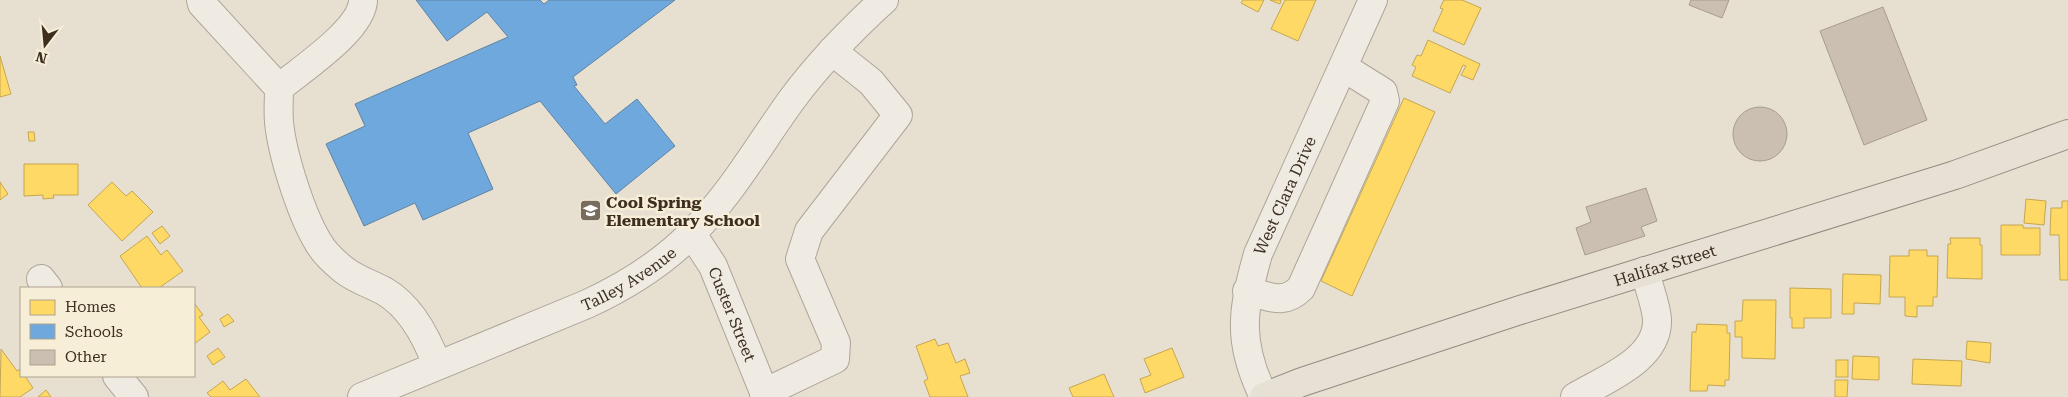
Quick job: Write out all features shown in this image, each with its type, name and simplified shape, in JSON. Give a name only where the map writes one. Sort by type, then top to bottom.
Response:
[{"type":"main road","name":"Halifax Street","points":[[1264,397],[1350,366],[1517,311],[1955,175],[2068,134]]},
{"type":"street","points":[[201,0],[202,4],[279,88],[279,122],[284,152],[297,192],[317,241],[328,256],[345,272],[386,292],[399,303],[418,327],[437,365]]},
{"type":"street","points":[[279,88],[347,32],[362,9],[362,0]]},
{"type":"street","name":"Talley Avenue","points":[[362,397],[587,304],[618,290],[655,266],[692,234],[706,218],[754,156],[793,98],[857,24],[884,0]]},
{"type":"street","name":"West Clara Drive","points":[[1264,397],[1252,373],[1246,347],[1244,319],[1247,290],[1258,254],[1374,0]]},
{"type":"street","points":[[765,395],[835,360],[836,343],[800,260],[809,231],[898,115],[871,82],[832,51]]},
{"type":"street","points":[[1247,290],[1282,300],[1293,296],[1301,288],[1385,101],[1383,92],[1343,67]]},
{"type":"street","name":"Custer Street","points":[[692,234],[713,266],[765,395]]},
{"type":"street","points":[[1575,397],[1603,390],[1644,353],[1653,338],[1657,320],[1645,271]]},
{"type":"street","points":[[118,377],[134,397]]},
{"type":"building: Homes","points":[[1243,0],[1264,0],[1258,12],[1241,3]]},
{"type":"building: Homes","points":[[1270,0],[1281,0],[1280,4]]},
{"type":"building: Homes","points":[[1285,0],[1316,0],[1298,41],[1271,29]]},
{"type":"building: Homes","points":[[1444,0],[1462,0],[1481,8],[1464,45],[1433,31],[1443,9],[1440,8]]},
{"type":"building: Homes","points":[[1428,40],[1480,64],[1473,80],[1461,75],[1466,66],[1463,65],[1450,93],[1412,76],[1416,67],[1412,65],[1417,55],[1421,56]]},
{"type":"building: Homes","points":[[0,56],[11,94],[0,97]]},
{"type":"building: Homes","points":[[1404,98],[1435,112],[1352,296],[1321,281]]},
{"type":"building: Homes","points":[[28,132],[34,132],[35,141],[29,141]]},
{"type":"building: Homes","points":[[24,164],[78,164],[78,195],[53,195],[54,198],[43,199],[43,195],[24,196]]},
{"type":"building: Homes","points":[[0,182],[8,194],[0,200]]},
{"type":"building: Homes","points":[[112,182],[126,196],[132,191],[153,212],[122,241],[88,205]]},
{"type":"building: Homes","points":[[2026,199],[2046,201],[2044,225],[2024,223]]},
{"type":"building: Homes","points":[[2062,201],[2068,201],[2068,280],[2060,280],[2059,235],[2050,235],[2051,208],[2062,208]]},
{"type":"building: Homes","points":[[2001,225],[2023,225],[2023,228],[2040,228],[2040,255],[2001,255]]},
{"type":"building: Homes","points":[[162,226],[170,236],[160,244],[152,233]]},
{"type":"building: Homes","points":[[147,236],[161,255],[167,250],[183,271],[160,287],[141,287],[120,256]]},
{"type":"building: Homes","points":[[1950,238],[1980,238],[1980,245],[1982,245],[1982,279],[1947,278],[1948,244],[1951,244]]},
{"type":"building: Homes","points":[[1909,250],[1927,250],[1927,256],[1938,256],[1937,297],[1933,297],[1933,306],[1917,306],[1917,317],[1905,316],[1905,297],[1889,297],[1890,256],[1909,256]]},
{"type":"building: Homes","points":[[1843,274],[1881,275],[1880,304],[1854,303],[1854,314],[1842,314]]},
{"type":"building: Homes","points":[[1790,288],[1831,289],[1831,318],[1804,318],[1804,328],[1792,328]]},
{"type":"building: Homes","points":[[1743,300],[1776,300],[1775,359],[1742,358],[1742,337],[1735,337],[1735,321],[1742,321]]},
{"type":"building: Homes","points":[[195,304],[203,315],[199,317],[210,332],[195,343]]},
{"type":"building: Homes","points":[[228,314],[234,321],[224,327],[220,319]]},
{"type":"building: Homes","points":[[1697,324],[1727,325],[1727,333],[1730,333],[1729,380],[1725,380],[1725,386],[1708,385],[1707,391],[1690,391],[1692,332],[1696,332]]},
{"type":"building: Homes","points":[[935,339],[938,346],[948,343],[956,363],[965,359],[970,373],[960,376],[968,397],[930,397],[924,381],[928,379],[916,346]]},
{"type":"building: Homes","points":[[1967,341],[1991,343],[1990,363],[1966,359]]},
{"type":"building: Homes","points":[[218,348],[225,357],[213,365],[207,356]]},
{"type":"building: Homes","points":[[1172,348],[1184,377],[1145,393],[1140,379],[1151,375],[1144,359]]},
{"type":"building: Homes","points":[[1,349],[17,371],[20,369],[20,377],[26,377],[33,388],[20,397],[0,397]]},
{"type":"building: Homes","points":[[1853,356],[1879,357],[1879,380],[1852,379]]},
{"type":"building: Homes","points":[[1913,359],[1962,361],[1961,386],[1912,384]]},
{"type":"building: Homes","points":[[1836,360],[1848,360],[1848,377],[1836,377]]},
{"type":"building: Homes","points":[[1104,374],[1114,397],[1073,397],[1069,388]]},
{"type":"building: Homes","points":[[246,379],[260,397],[211,397],[207,393],[223,381],[230,390]]},
{"type":"building: Homes","points":[[1835,380],[1848,380],[1847,397],[1835,397]]},
{"type":"building: Homes","points":[[46,390],[51,397],[38,397]]},
{"type":"building: Schools","points":[[416,0],[540,0],[544,4],[549,0],[675,0],[573,77],[577,85],[574,86],[605,124],[637,99],[675,146],[616,194],[540,101],[468,133],[493,189],[423,220],[415,203],[364,226],[326,144],[365,126],[355,104],[508,37],[487,12],[447,41]]},
{"type":"building: Other","points":[[1691,0],[1729,0],[1722,18],[1689,5]]},
{"type":"building: Other","points":[[1883,7],[1927,120],[1864,145],[1820,31]]},
{"type":"building: Other","points":[[1760,107],[1770,109],[1779,115],[1785,124],[1787,134],[1785,144],[1779,153],[1770,159],[1760,161],[1750,159],[1741,153],[1735,144],[1733,134],[1735,124],[1741,115],[1750,109]]},
{"type":"building: Other","points":[[1646,188],[1657,221],[1641,227],[1645,236],[1585,255],[1576,228],[1591,222],[1586,207]]},
{"type":"place","name":"Cool Spring Elementary School","points":[[590,211]]}]
